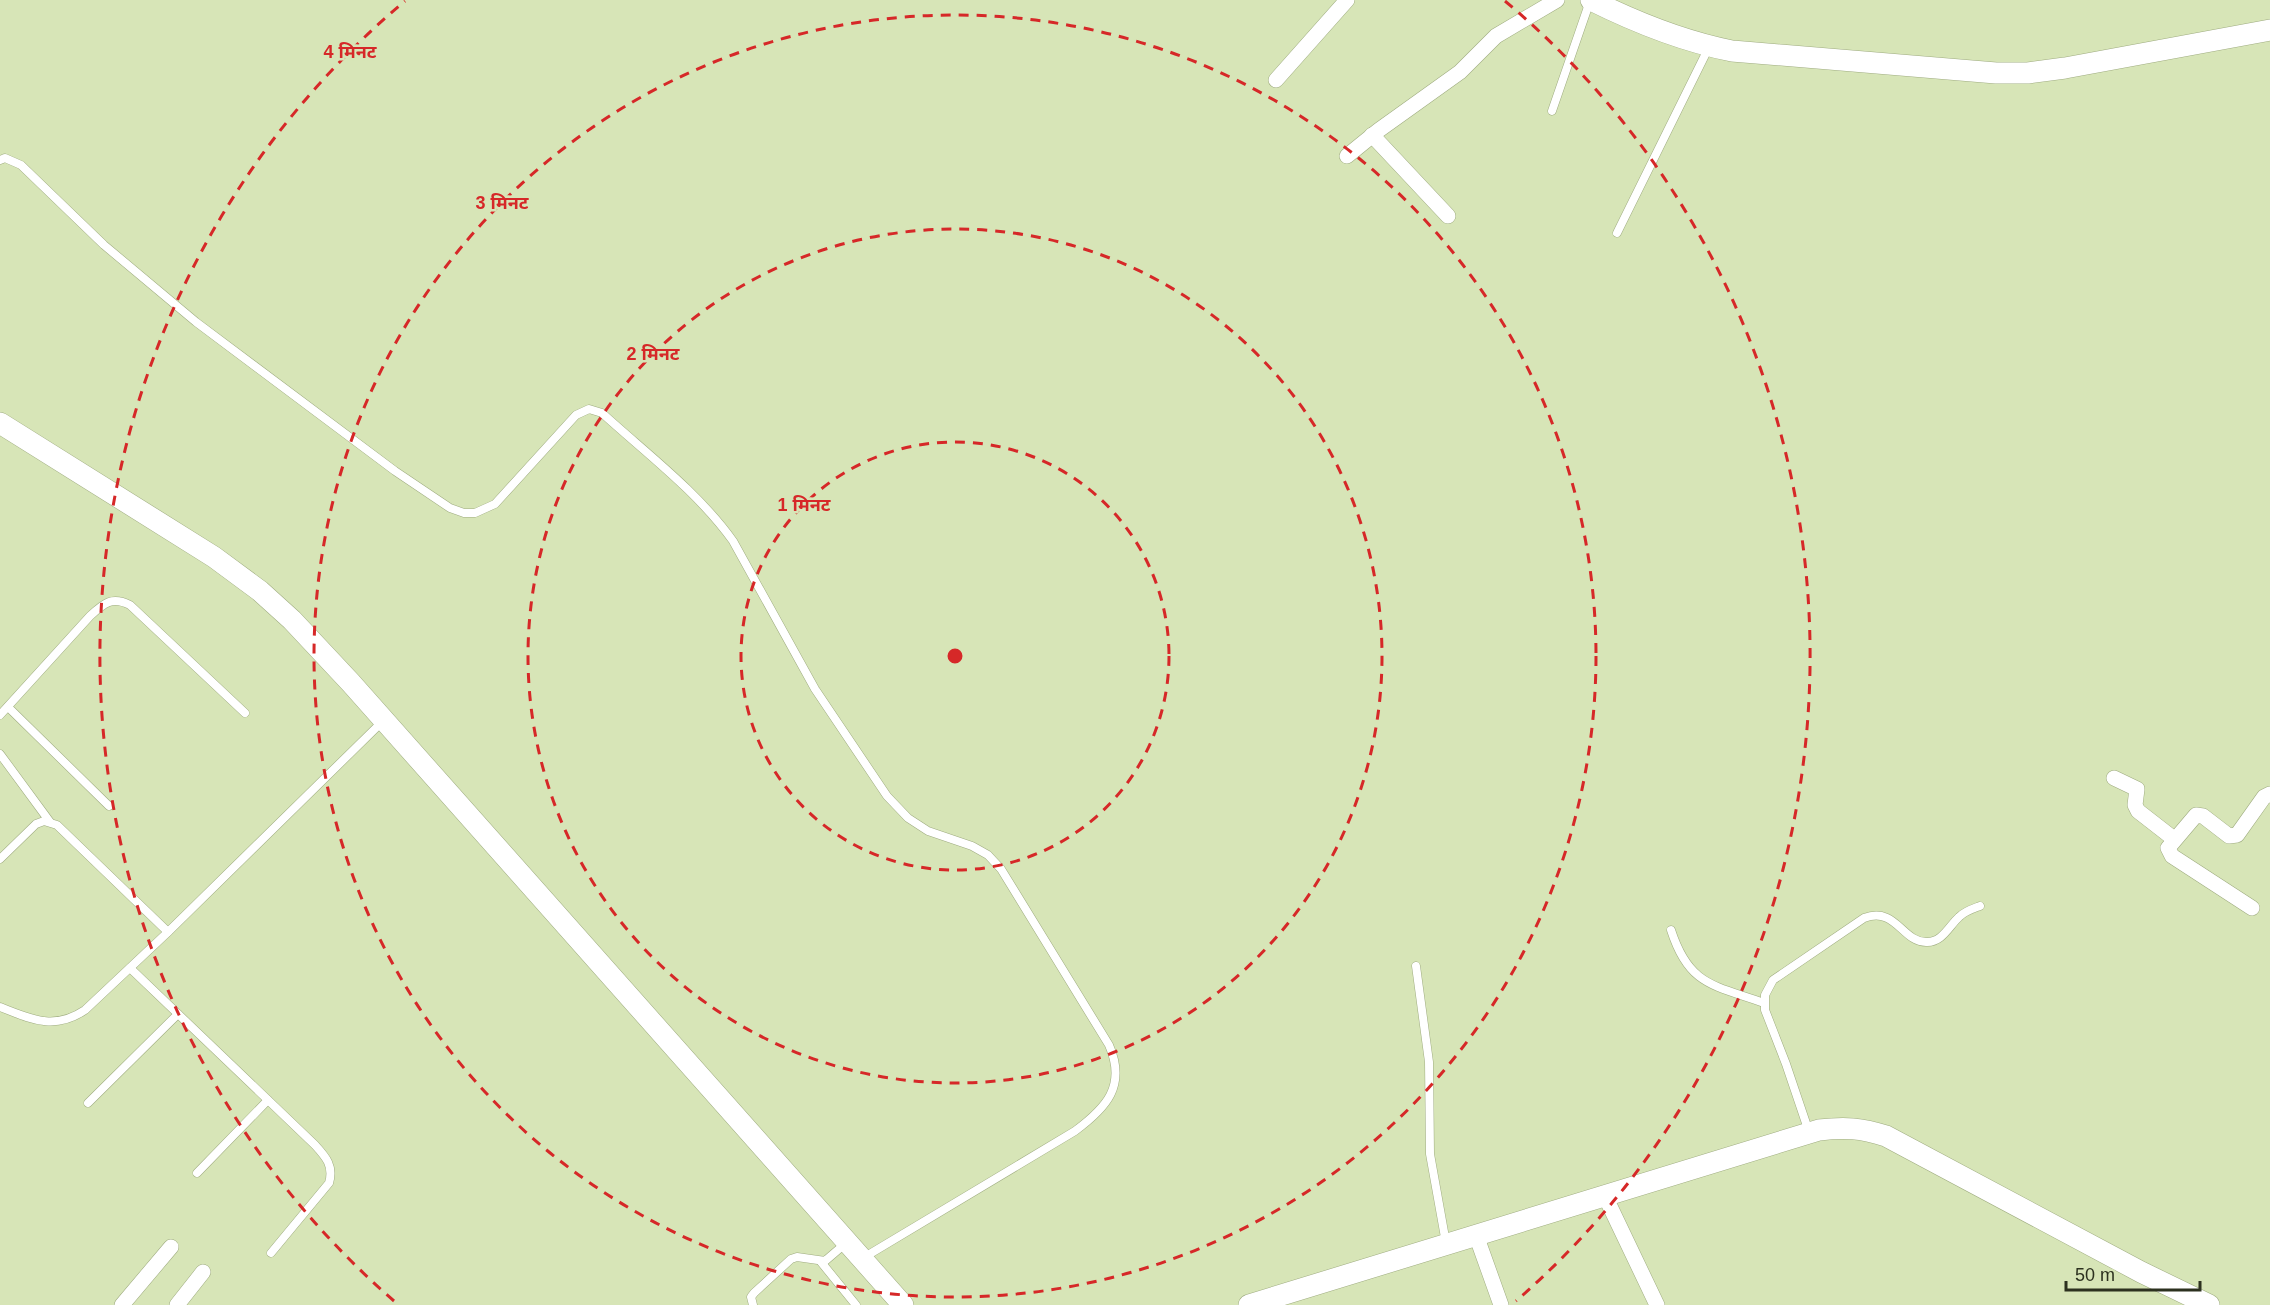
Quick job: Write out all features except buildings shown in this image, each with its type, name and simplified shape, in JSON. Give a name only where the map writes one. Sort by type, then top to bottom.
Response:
[{"type":"street","points":[[1276,80],[1347,0]]},
{"type":"street","points":[[1347,156],[1372,135],[1460,72],[1496,36],[1557,0]]},
{"type":"street","points":[[1591,0],[1665,33],[1732,51],[1962,70],[2028,73],[2270,30]]},
{"type":"street","points":[[1372,135],[1448,216]]},
{"type":"street","points":[[0,423],[214,558],[260,591],[307,635],[903,1305]]},
{"type":"street","points":[[2114,778],[2137,789],[2135,805],[2138,811],[2174,839]]},
{"type":"street","points":[[2252,908],[2172,856],[2168,848],[2192,818],[2200,815],[2229,836],[2237,835],[2265,797],[2270,794]]},
{"type":"street","points":[[1249,1305],[1809,1134],[1840,1128],[1862,1129],[1886,1136],[2140,1272],[2209,1305]]},
{"type":"street","points":[[1605,1196],[1658,1305]]},
{"type":"street","points":[[1476,1235],[1501,1305]]},
{"type":"street","points":[[122,1305],[171,1247]]},
{"type":"street","points":[[177,1305],[203,1272]]},
{"type":"lane","points":[[1552,111],[1591,0]]},
{"type":"lane","points":[[1617,233],[1709,46]]},
{"type":"lane","points":[[0,160],[5,159],[21,165],[104,245],[205,329],[376,457],[450,508],[464,513],[475,513],[495,504],[576,415],[589,409],[602,413],[705,505],[721,524],[815,689],[887,796],[908,818],[928,831],[972,846],[988,855],[1001,869],[1109,1045],[1116,1065],[1114,1086],[1109,1099],[1100,1111],[1075,1131],[862,1259]]},
{"type":"lane","points":[[0,715],[90,616],[111,601],[121,601],[130,605],[245,713]]},
{"type":"lane","points":[[8,707],[110,806]]},
{"type":"lane","points":[[0,1007],[47,1022],[68,1020],[85,1010],[384,720]]},
{"type":"lane","points":[[0,754],[50,822]]},
{"type":"lane","points":[[0,860],[29,829],[44,821],[57,825],[168,932]]},
{"type":"lane","points":[[1809,1134],[1764,1003],[1773,980],[1864,918],[1879,914],[1920,941],[1928,943],[1936,940],[1966,911],[1980,906]]},
{"type":"lane","points":[[1671,930],[1684,959],[1695,974],[1706,982],[1764,1003]]},
{"type":"lane","points":[[1416,966],[1429,1062],[1430,1154],[1446,1244]]},
{"type":"lane","points":[[130,968],[268,1100],[325,1156],[331,1165],[332,1175],[323,1192],[271,1253]]},
{"type":"lane","points":[[88,1103],[178,1014]]},
{"type":"lane","points":[[197,1173],[268,1100]]},
{"type":"lane","points":[[753,1305],[754,1293],[784,1263],[797,1257],[821,1262],[829,1259],[847,1242]]},
{"type":"lane","points":[[821,1262],[856,1305]]}]
